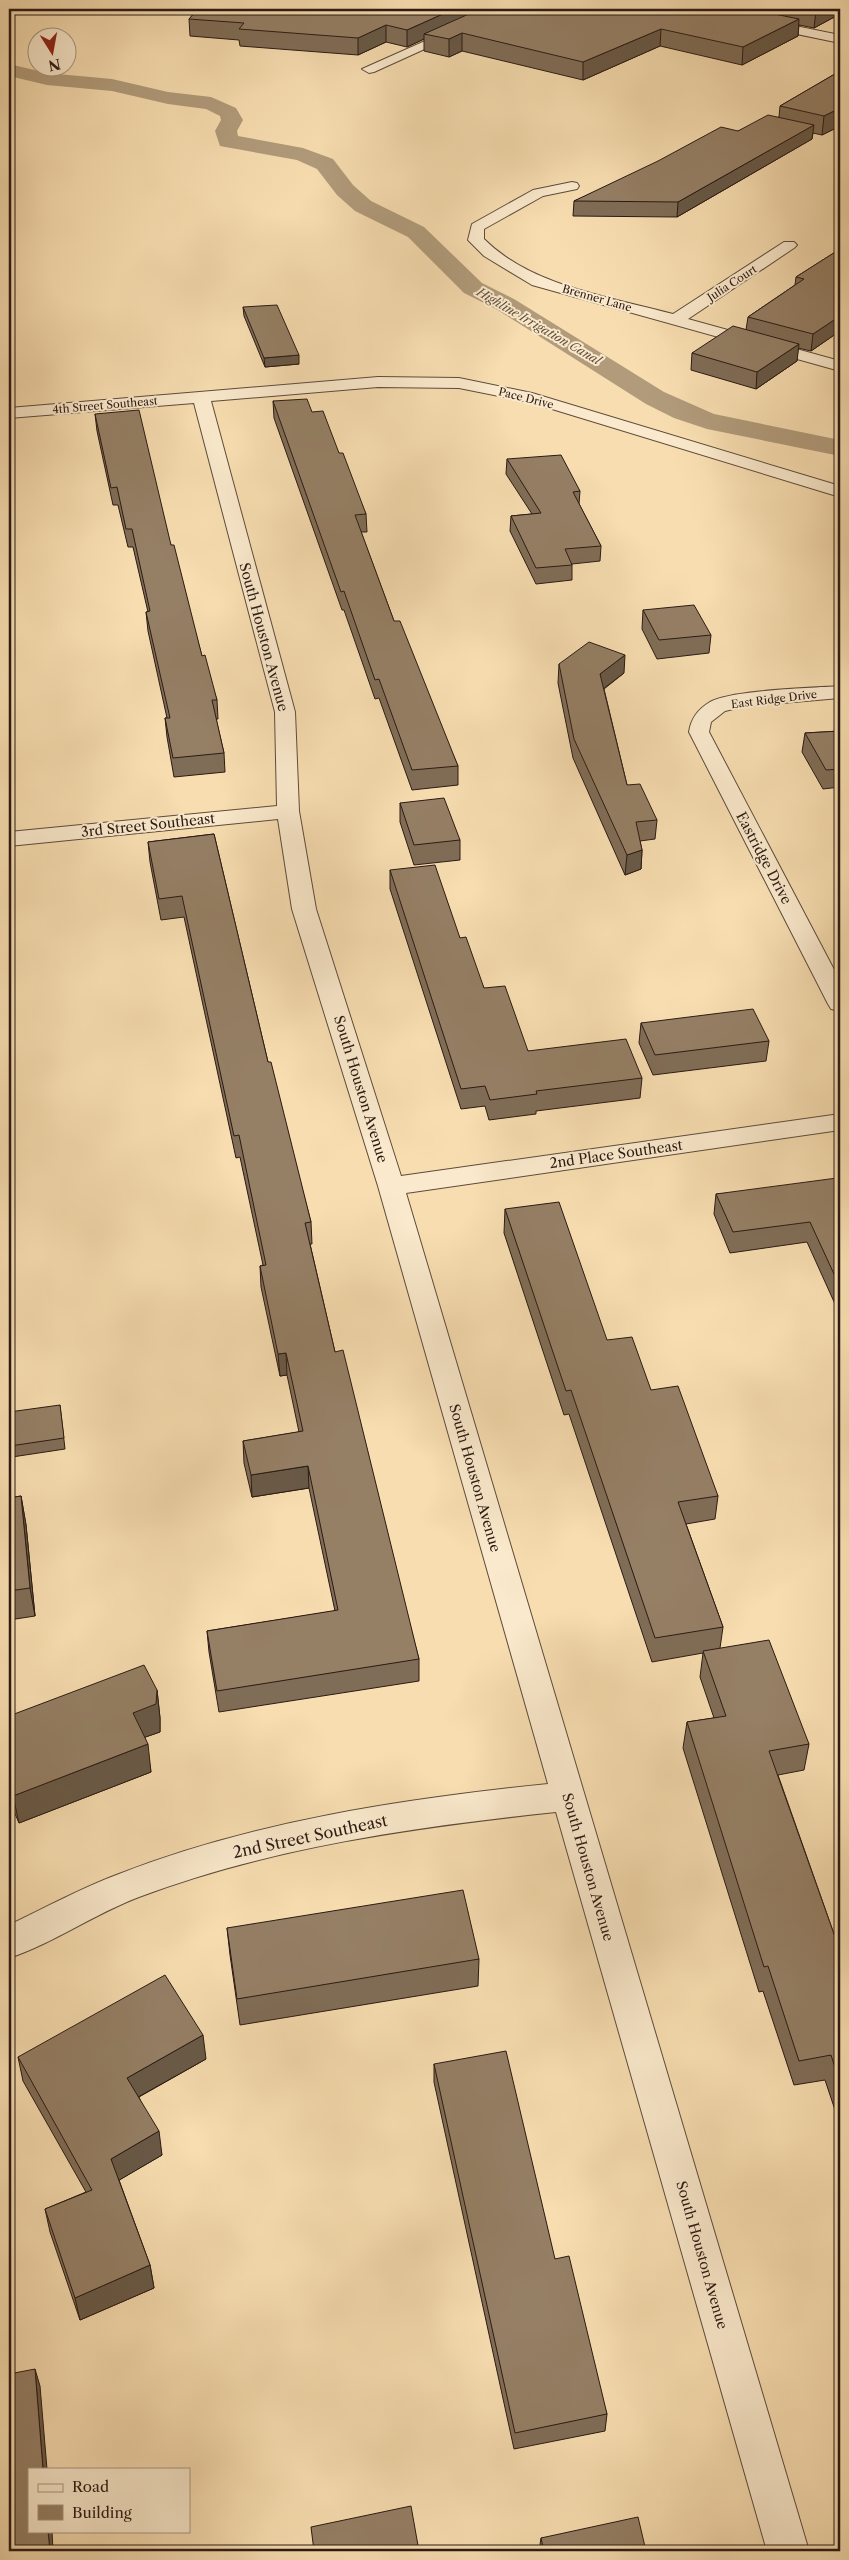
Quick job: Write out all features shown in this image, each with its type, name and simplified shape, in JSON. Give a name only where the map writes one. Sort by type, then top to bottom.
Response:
[{"type":"street","points":[[370,68],[507,9]]},
{"type":"street","points":[[695,9],[840,39]]},
{"type":"street","name":"Brenner Lane","points":[[572,186],[538,193],[478,227],[476,240],[489,253],[538,282],[840,366]]},
{"type":"street","name":"Julia Court","points":[[675,320],[789,245]]},
{"type":"street","name":"Pace Drive","points":[[200,397],[378,382],[459,383],[532,398],[840,492]]},
{"type":"street","name":"4th Street Southeast","points":[[9,413],[200,397]]},
{"type":"street","name":"South Houston Avenue","points":[[200,397],[285,712],[288,811],[304,909],[391,1186],[788,2551]]},
{"type":"street","name":"East Ridge Drive","points":[[710,713],[718,706],[746,700],[840,692]]},
{"type":"street","name":"Eastridge Drive","points":[[710,713],[701,720],[699,732],[840,1004]]},
{"type":"street","name":"3rd Street Southeast","points":[[9,839],[288,811]]},
{"type":"street","name":"2nd Place Southeast","points":[[391,1186],[840,1122]]},
{"type":"street","name":"2nd Street Southeast","points":[[9,1942],[129,1885],[252,1846],[430,1811],[567,1796]]},
{"type":"building","points":[[198,9],[454,9],[407,30],[386,25],[358,38],[239,29],[244,23],[189,19]]},
{"type":"building","points":[[480,9],[750,9],[799,19],[743,47],[661,29],[583,62],[462,33],[449,39],[424,34]]},
{"type":"building","points":[[840,71],[840,108],[824,116],[780,106]]},
{"type":"building","points":[[768,115],[814,125],[678,202],[574,201],[658,161],[721,127],[738,131]]},
{"type":"building","points":[[840,249],[840,316],[813,334],[748,317],[804,279],[796,277]]},
{"type":"building","points":[[277,305],[299,355],[264,358],[243,307]]},
{"type":"building","points":[[733,326],[799,344],[757,372],[692,353]]},
{"type":"building","points":[[307,399],[312,412],[323,411],[339,453],[343,453],[366,514],[355,515],[394,621],[400,621],[458,766],[412,770],[379,679],[375,680],[344,591],[341,592],[273,401]]},
{"type":"building","points":[[139,410],[171,545],[174,545],[202,656],[205,655],[217,700],[212,700],[224,753],[173,758],[165,718],[170,718],[146,612],[150,611],[132,529],[126,529],[117,487],[111,488],[95,414]]},
{"type":"building","points":[[561,455],[580,491],[573,492],[601,546],[565,549],[572,565],[536,568],[511,516],[541,513],[507,459]]},
{"type":"building","points":[[694,605],[711,635],[659,640],[643,610]]},
{"type":"building","points":[[589,642],[625,655],[600,674],[627,785],[640,784],[657,820],[636,822],[642,850],[627,855],[574,739],[559,664]]},
{"type":"building","points":[[840,731],[840,769],[826,770],[805,733]]},
{"type":"building","points":[[444,798],[460,840],[414,845],[400,803]]},
{"type":"building","points":[[214,834],[268,1062],[271,1062],[311,1222],[305,1223],[335,1352],[343,1350],[419,1659],[217,1691],[207,1631],[338,1610],[308,1466],[251,1475],[243,1441],[303,1431],[286,1353],[278,1354],[260,1266],[266,1265],[239,1135],[234,1136],[182,896],[159,899],[148,842]]},
{"type":"building","points":[[435,865],[460,938],[466,937],[484,988],[505,986],[528,1051],[626,1039],[642,1078],[536,1091],[537,1094],[490,1100],[485,1086],[461,1089],[390,870]]},
{"type":"building","points":[[753,1009],[769,1041],[655,1055],[641,1023]]},
{"type":"building","points":[[837,1178],[840,1186],[840,1287],[810,1222],[733,1232],[716,1194]]},
{"type":"building","points":[[559,1202],[607,1340],[632,1337],[651,1390],[678,1386],[718,1496],[678,1502],[723,1627],[655,1638],[571,1390],[566,1391],[505,1209]]},
{"type":"building","points":[[60,1405],[64,1438],[10,1446],[9,1412]]},
{"type":"building","points":[[21,1496],[30,1588],[9,1591],[9,1498]]},
{"type":"building","points":[[769,1640],[809,1744],[769,1751],[840,1951],[840,2083],[831,2055],[799,2061],[768,1966],[764,1967],[687,1722],[726,1716],[703,1651]]},
{"type":"building","points":[[144,1665],[157,1690],[156,1704],[133,1713],[148,1744],[13,1796],[9,1786],[9,1716]]},
{"type":"building","points":[[463,1890],[479,1959],[237,1999],[227,1928]]},
{"type":"building","points":[[165,1975],[203,2035],[127,2078],[159,2131],[111,2159],[150,2265],[75,2298],[45,2209],[92,2190],[18,2057]]},
{"type":"building","points":[[506,2051],[555,2259],[569,2256],[607,2414],[515,2433],[434,2064]]},
{"type":"building","points":[[35,2369],[43,2468],[28,2468],[28,2532],[48,2532],[50,2551],[9,2551],[9,2374]]},
{"type":"building","points":[[411,2506],[419,2551],[314,2551],[311,2527]]},
{"type":"building","points":[[638,2517],[646,2551],[544,2551],[541,2538]]},
{"type":"waterway","name":"Highline Irrigation Canal","points":[[9,70],[47,79],[112,85],[168,98],[211,103],[229,112],[232,120],[226,131],[228,141],[303,155],[325,164],[345,190],[363,206],[416,232],[473,288],[505,304],[655,398],[707,421],[840,448]]}]
